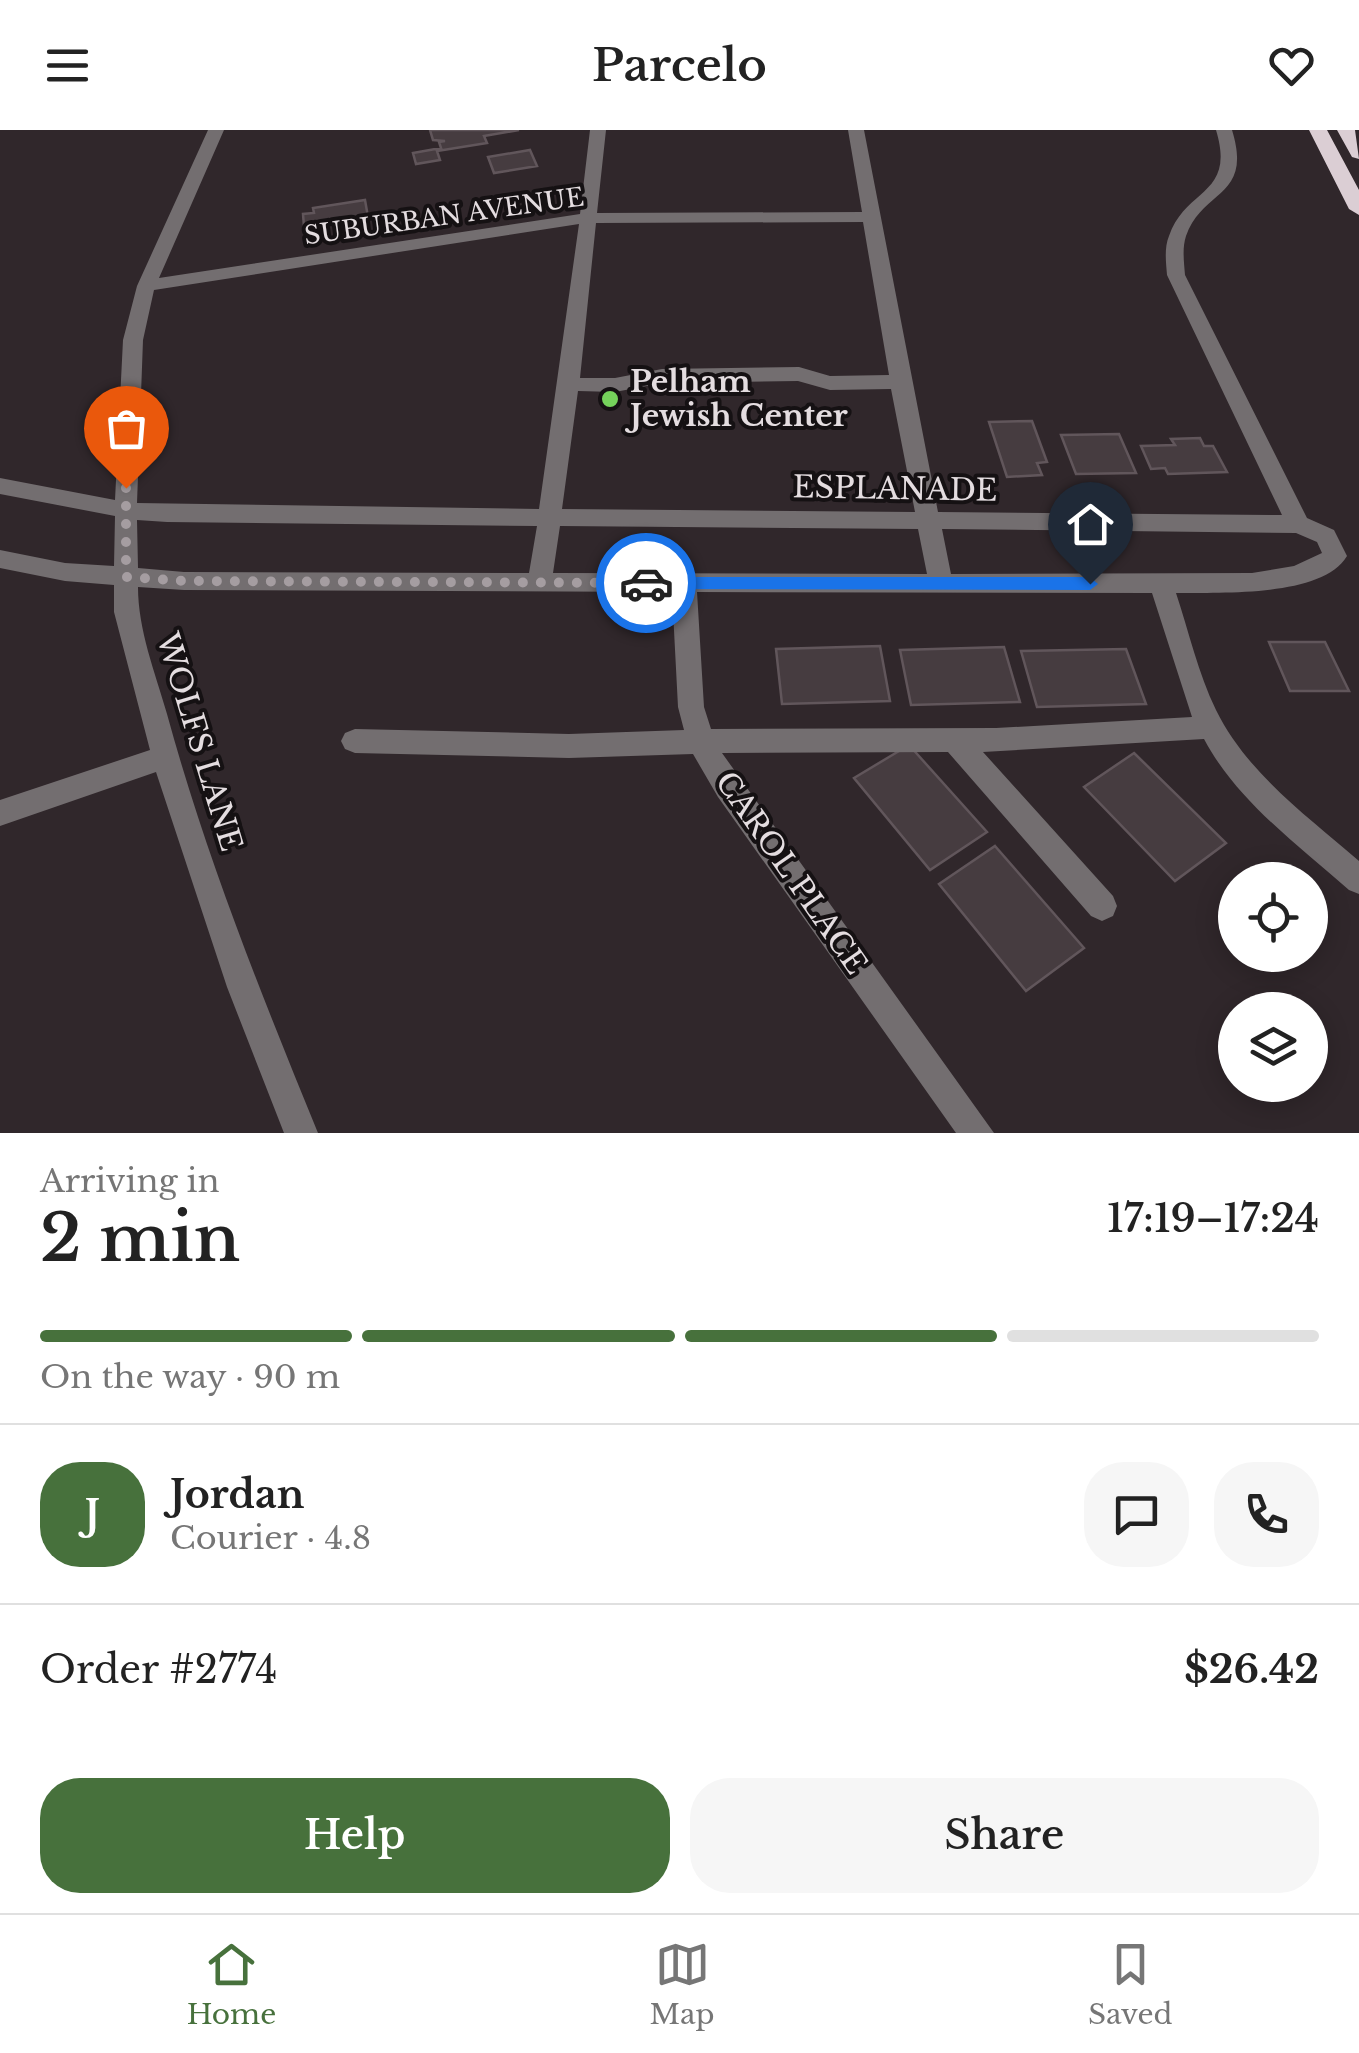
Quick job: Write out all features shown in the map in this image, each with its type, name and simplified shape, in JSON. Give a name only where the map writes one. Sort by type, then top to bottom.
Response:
[{"type":"highway","points":[[1318,130],[1359,209]]},
{"type":"highway","points":[[1346,130],[1359,154]]},
{"type":"street","name":"WOLFS LANE","points":[[216,130],[146,286],[133,340],[126,612],[164,757],[244,986],[301,1133]]},
{"type":"street","points":[[540,580],[569,384],[598,130]]},
{"type":"street","points":[[856,130],[900,382],[941,583]]},
{"type":"street","points":[[0,559],[65,572],[184,581],[1161,584],[1285,578],[1320,568],[1335,556],[1326,536],[1298,524],[1176,275],[1174,250],[1182,226],[1224,187],[1231,167],[1224,130]]},
{"type":"street","name":"SUBURBAN AVENUE","points":[[146,286],[586,218],[871,217]]},
{"type":"street","points":[[569,384],[616,385],[662,376],[779,374],[798,374],[830,383],[900,382]]},
{"type":"street","name":"ESPLANADE","points":[[0,486],[167,514],[1298,524]]},
{"type":"street","name":"CAROL PLACE","points":[[684,584],[691,707],[701,743],[728,788],[977,1133]]},
{"type":"street","points":[[1161,584],[1198,696],[1212,727],[1246,778],[1359,880]]},
{"type":"street","points":[[355,741],[569,746],[776,739],[954,739],[1212,727]]},
{"type":"street","points":[[954,739],[1102,906]]},
{"type":"street","points":[[0,813],[164,757]]},
{"type":"building","points":[[430,130],[519,130],[484,136],[487,143],[437,151],[440,160],[416,164],[413,153],[441,148],[439,142],[445,141],[433,140]]},
{"type":"building","points":[[530,150],[537,166],[494,173],[488,157]]},
{"type":"building","points":[[365,200],[368,217],[304,227],[303,214],[314,213],[313,208]]},
{"type":"building","points":[[1032,421],[1047,462],[1037,463],[1042,475],[1007,477],[989,422]]},
{"type":"building","points":[[1119,434],[1136,473],[1076,474],[1061,435]]},
{"type":"building","points":[[1200,438],[1204,446],[1213,446],[1227,472],[1168,474],[1165,468],[1151,469],[1141,446],[1175,445],[1171,439]]},
{"type":"building","points":[[1269,642],[1325,642],[1349,691],[1290,691]]},
{"type":"building","points":[[880,646],[890,701],[782,704],[776,649]]},
{"type":"building","points":[[1004,647],[1020,702],[911,705],[900,650]]},
{"type":"building","points":[[1126,649],[1146,704],[1037,707],[1021,651]]},
{"type":"building","points":[[909,745],[987,832],[930,870],[854,778]]},
{"type":"building","points":[[1134,753],[1226,843],[1175,881],[1084,787]]},
{"type":"building","points":[[995,846],[1084,948],[1026,991],[939,884]]},
{"type":"way so far","points":[[126,488],[126,577],[184,581],[646,583]]},
{"type":"place","name":"Pelham Jewish Center","points":[[610,399]]},
{"type":"route","points":[[646,583],[1090,584]]}]
